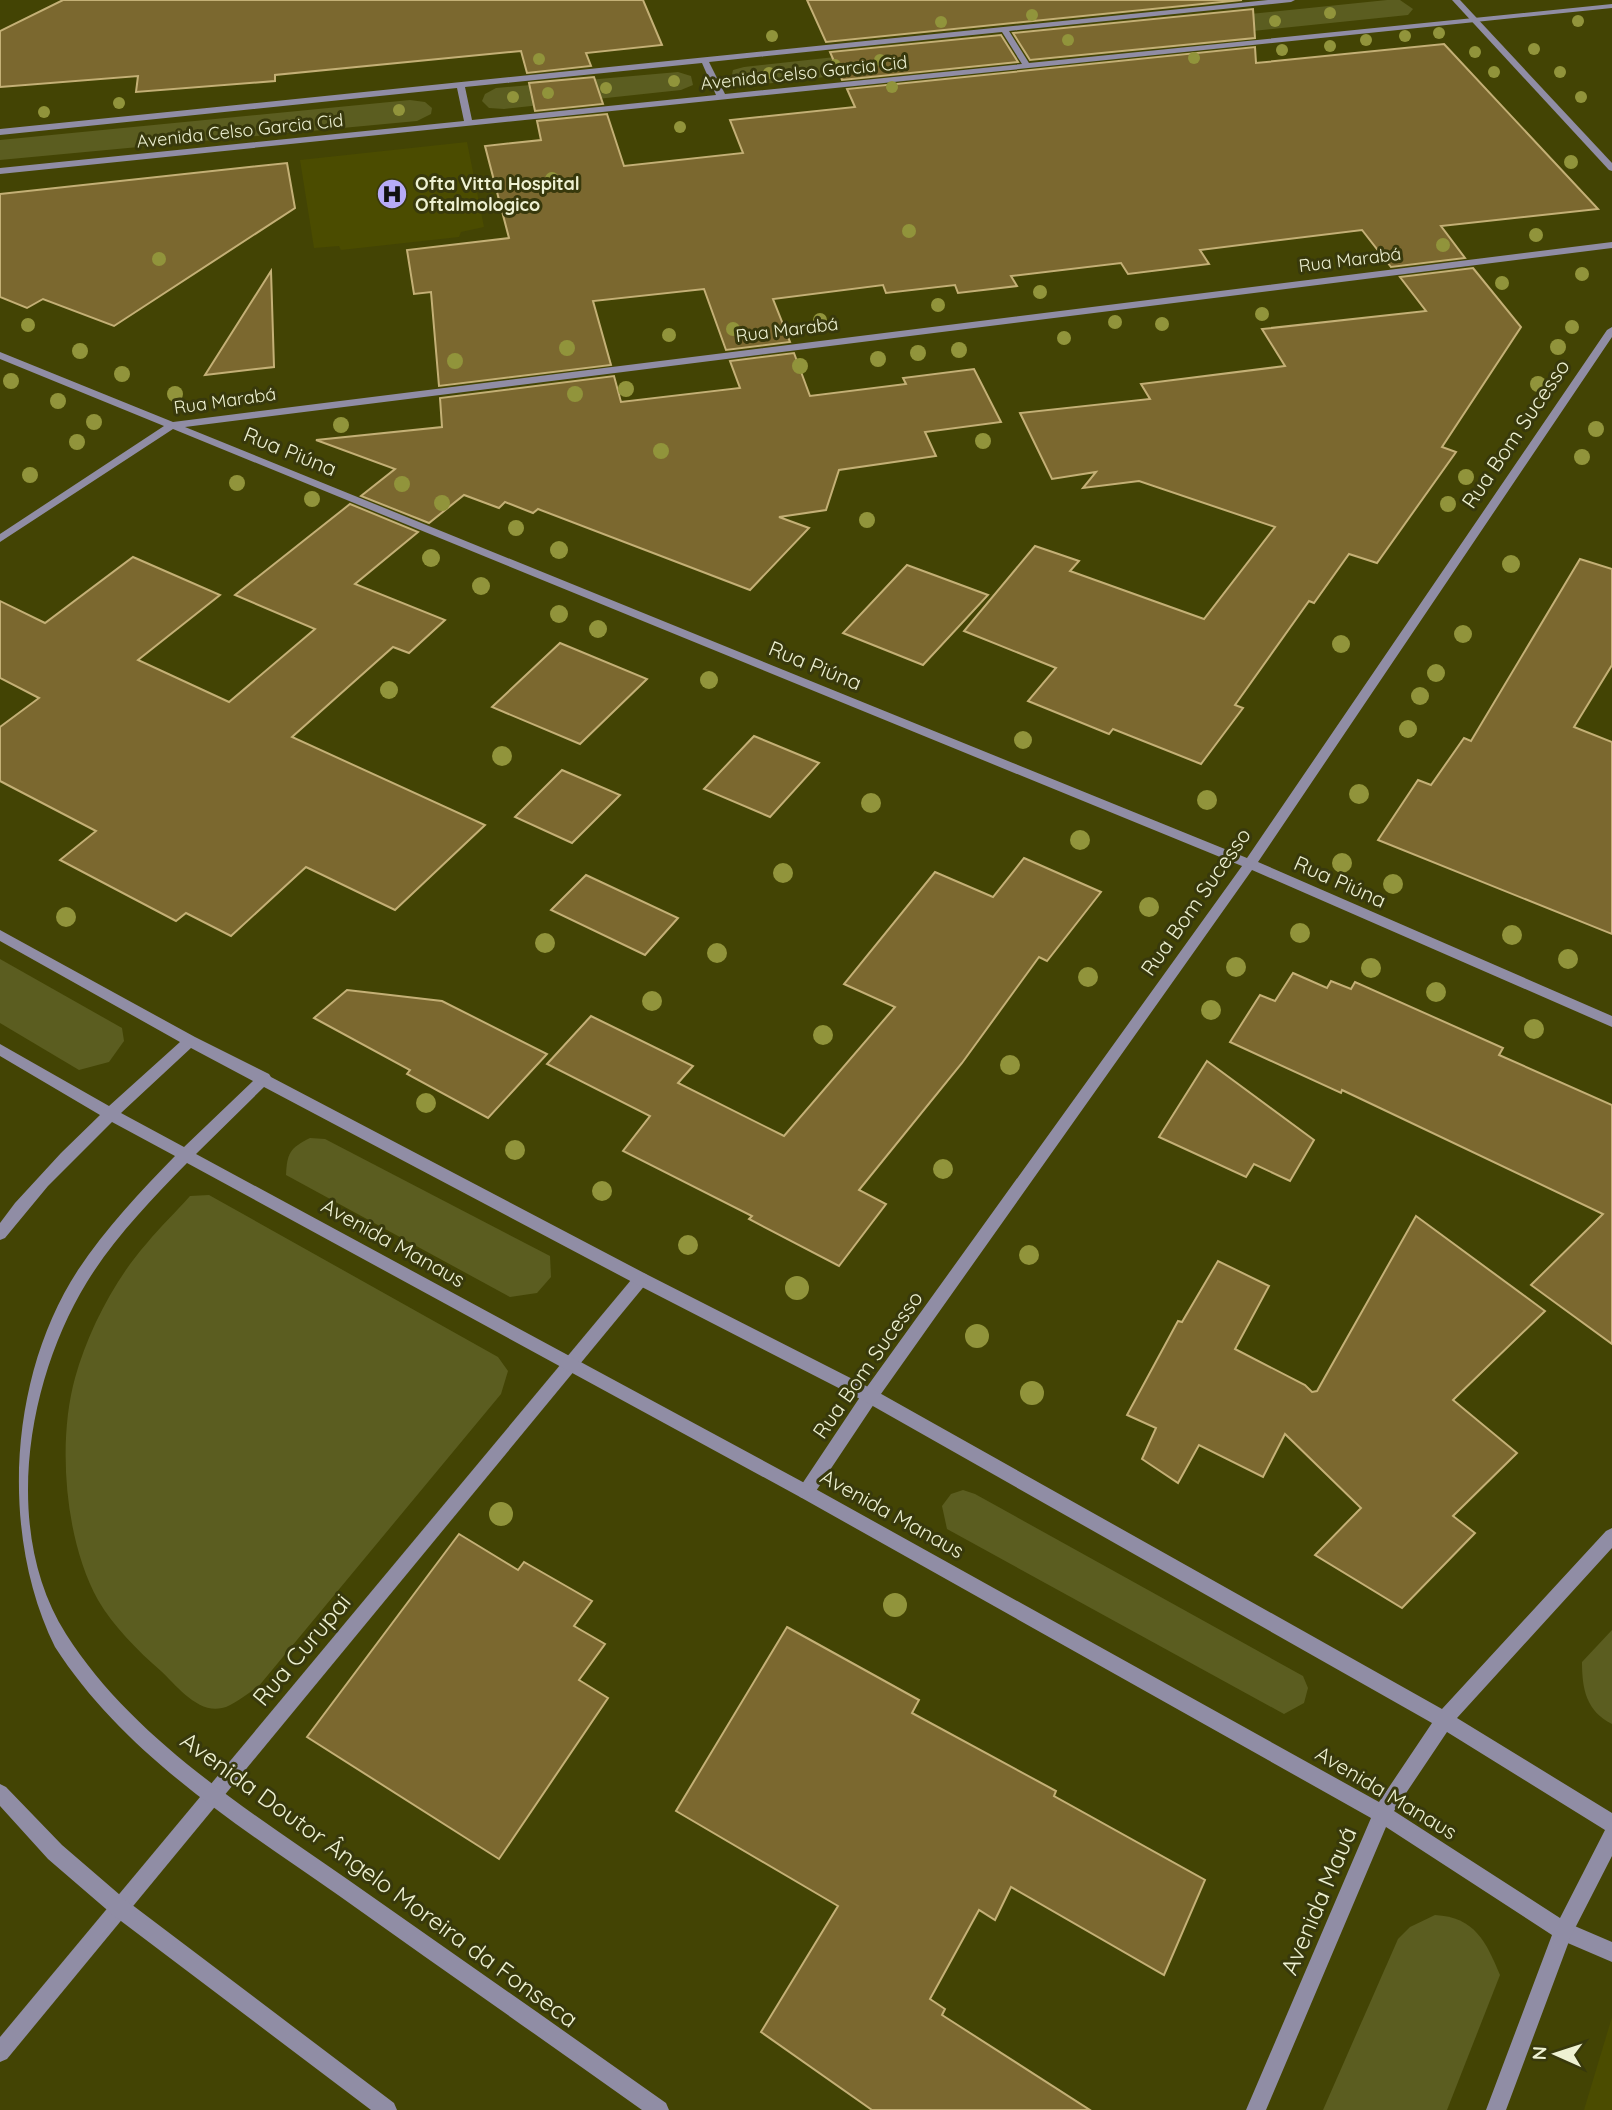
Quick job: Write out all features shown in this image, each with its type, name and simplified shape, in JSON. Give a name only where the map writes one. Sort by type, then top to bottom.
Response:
[{"type":"street","name":"Avenida Celso Garcia Cid","points":[[0,132],[1291,0]]},
{"type":"street","points":[[1456,0],[1612,168]]},
{"type":"street","name":"Avenida Celso Garcia Cid","points":[[0,171],[1612,6]]},
{"type":"street","points":[[1004,29],[1027,66]]},
{"type":"street","points":[[704,59],[722,98]]},
{"type":"street","points":[[460,84],[469,124]]},
{"type":"street","name":"Rua Marabá","points":[[0,539],[172,425],[1612,245]]},
{"type":"street","name":"Rua Bom Sucesso","points":[[806,1492],[870,1396],[1250,864],[1612,330]]},
{"type":"street","name":"Rua Piúna","points":[[0,355],[1250,864],[1612,1022]]},
{"type":"street","points":[[0,935],[190,1041],[641,1279],[870,1396],[1444,1720],[1612,1824]]},
{"type":"street","points":[[0,1234],[22,1203],[190,1041]]},
{"type":"street","points":[[0,1049],[187,1156]]},
{"type":"street","name":"Avenida Doutor Ângelo Moreira da Fonseca","points":[[264,1078],[138,1205],[108,1241],[60,1315],[41,1353],[17,1439],[13,1483],[16,1522],[26,1564],[44,1614],[73,1658],[103,1695],[152,1746],[214,1797],[659,2110]]},
{"type":"street","name":"Avenida Manaus","points":[[187,1156],[806,1492],[1382,1815],[1563,1931],[1612,1952]]},
{"type":"street","name":"Rua Curupai","points":[[0,2052],[641,1279]]},
{"type":"street","name":"Avenida Mauá","points":[[1256,2110],[1382,1815],[1444,1720],[1612,1536]]},
{"type":"street","points":[[0,1793],[55,1852],[120,1908],[387,2110]]},
{"type":"street","points":[[1496,2110],[1563,1931],[1612,1836]]},
{"type":"shaded area","points":[[1400,0],[1413,9],[1408,15],[1060,51],[1047,35]]},
{"type":"shaded area","points":[[972,42],[972,60],[755,85],[742,85],[731,79],[733,70],[744,67]]},
{"type":"shaded area","points":[[678,72],[691,76],[693,85],[681,90],[504,109],[489,108],[482,101],[485,94],[496,88]]},
{"type":"shaded area","points":[[410,100],[425,102],[432,108],[431,114],[417,121],[0,160],[0,140]]},
{"type":"shaded area","name":"Ofta Vitta Hospital Oftalmologico","points":[[467,142],[484,227],[461,232],[459,237],[341,250],[339,246],[314,248],[300,160]]},
{"type":"shaded area","points":[[0,959],[122,1028],[124,1041],[109,1062],[79,1070],[0,1023]]},
{"type":"shaded area","points":[[310,1138],[325,1139],[550,1256],[551,1277],[537,1293],[510,1297],[286,1175],[291,1152]]},
{"type":"shaded area","points":[[209,1195],[498,1357],[508,1371],[501,1394],[258,1687],[231,1705],[213,1709],[196,1703],[126,1638],[98,1600],[78,1550],[71,1521],[66,1461],[69,1404],[75,1378],[87,1342],[104,1306],[135,1257],[190,1196]]},
{"type":"shaded area","points":[[963,1490],[975,1494],[1303,1676],[1308,1688],[1304,1703],[1284,1714],[947,1529],[942,1506],[951,1494]]},
{"type":"shaded area","points":[[1612,1630],[1612,1724],[1596,1713],[1587,1698],[1582,1662]]},
{"type":"shaded area","points":[[1435,1915],[1460,1921],[1477,1933],[1490,1952],[1500,1975],[1447,2110],[1323,2110],[1398,1939],[1410,1927]]},
{"type":"shaded area","points":[[1612,2017],[1612,2110],[1584,2110]]},
{"type":"building","points":[[63,0],[643,0],[662,45],[586,53],[591,66],[527,73],[521,51],[275,75],[275,81],[136,92],[138,76],[0,87],[0,31]]},
{"type":"building","points":[[807,0],[1242,0],[826,42]]},
{"type":"building","points":[[1253,9],[1255,38],[1030,60],[1013,33]]},
{"type":"building","points":[[1001,35],[1018,62],[842,80],[830,52]]},
{"type":"building","points":[[1444,44],[1598,209],[1441,226],[1465,258],[1391,267],[1362,230],[1200,250],[1209,264],[1128,274],[1121,263],[1011,276],[1017,286],[958,293],[955,285],[886,293],[883,285],[773,299],[790,342],[726,350],[704,289],[593,301],[611,365],[439,386],[431,292],[414,294],[407,250],[509,238],[485,146],[541,140],[537,121],[607,114],[624,166],[743,153],[730,120],[855,107],[847,89],[1255,47],[1256,63]]},
{"type":"building","points":[[594,77],[603,104],[535,111],[529,83]]},
{"type":"building","points":[[287,163],[295,208],[114,326],[43,299],[27,308],[0,297],[0,194]]},
{"type":"building","points":[[1473,268],[1521,327],[1442,447],[1456,452],[1377,563],[1349,554],[1314,603],[1309,601],[1235,705],[1243,708],[1201,764],[1113,729],[1109,734],[1028,701],[1056,668],[964,631],[1035,546],[1079,561],[1070,571],[1204,619],[1275,527],[1139,481],[1083,488],[1096,472],[1052,479],[1020,413],[1150,399],[1141,384],[1285,366],[1262,329],[1426,311],[1400,277]]},
{"type":"building","points":[[271,271],[274,367],[205,375]]},
{"type":"building","points":[[794,353],[810,396],[906,384],[903,378],[974,369],[1001,422],[925,432],[936,456],[839,470],[826,510],[779,517],[809,528],[750,590],[538,509],[533,513],[505,502],[499,508],[464,495],[429,523],[361,496],[395,469],[316,440],[442,427],[440,398],[614,376],[621,402],[740,388],[730,361]]},
{"type":"building","points":[[350,504],[418,532],[355,584],[445,620],[409,653],[393,647],[292,737],[485,825],[395,910],[306,867],[231,936],[186,913],[176,921],[60,860],[96,831],[0,781],[0,727],[39,698],[0,678],[0,601],[45,623],[133,557],[220,595],[138,660],[229,702],[315,629],[235,595]]},
{"type":"building","points":[[1580,559],[1612,569],[1612,665],[1574,727],[1612,742],[1612,934],[1378,840],[1418,780],[1431,785],[1464,738],[1471,741]]},
{"type":"building","points":[[907,565],[988,595],[923,665],[843,633]]},
{"type":"building","points":[[560,643],[647,679],[580,744],[492,707]]},
{"type":"building","points":[[754,736],[819,763],[770,817],[704,789]]},
{"type":"building","points":[[562,770],[620,795],[572,843],[515,817]]},
{"type":"building","points":[[1024,858],[1101,892],[1047,961],[1039,957],[962,1063],[859,1190],[886,1204],[839,1266],[749,1219],[752,1216],[623,1151],[650,1116],[547,1064],[591,1016],[693,1066],[678,1083],[784,1136],[895,1007],[844,984],[935,872],[993,897]]},
{"type":"building","points":[[586,875],[678,918],[645,955],[551,910]]},
{"type":"building","points":[[1293,973],[1327,988],[1331,981],[1351,989],[1355,982],[1503,1048],[1499,1055],[1612,1105],[1612,1344],[1531,1285],[1603,1214],[1342,1090],[1341,1093],[1230,1042],[1260,995],[1275,1001]]},
{"type":"building","points":[[347,990],[442,1001],[547,1054],[488,1118],[407,1074],[410,1070],[314,1018]]},
{"type":"building","points":[[1207,1061],[1314,1140],[1290,1181],[1254,1164],[1246,1177],[1159,1137]]},
{"type":"building","points":[[1416,1216],[1545,1311],[1453,1400],[1517,1453],[1453,1516],[1475,1533],[1402,1608],[1315,1555],[1361,1508],[1285,1434],[1263,1477],[1199,1445],[1178,1483],[1142,1459],[1156,1428],[1127,1415],[1178,1321],[1182,1322],[1218,1261],[1269,1286],[1235,1349],[1305,1385],[1312,1392],[1317,1391]]},
{"type":"building","points":[[459,1534],[518,1570],[524,1562],[592,1601],[574,1626],[605,1644],[579,1680],[608,1698],[499,1859],[307,1737]]},
{"type":"building","points":[[787,1627],[919,1700],[912,1713],[1056,1791],[1054,1796],[1205,1880],[1164,1975],[1011,1887],[995,1920],[979,1910],[930,1999],[945,2009],[942,2015],[1090,2110],[872,2110],[761,2032],[838,1906],[676,1811]]},
{"type":"place","name":"Ofta Vitta Hospital Oftalmologico","points":[[392,194]]}]
